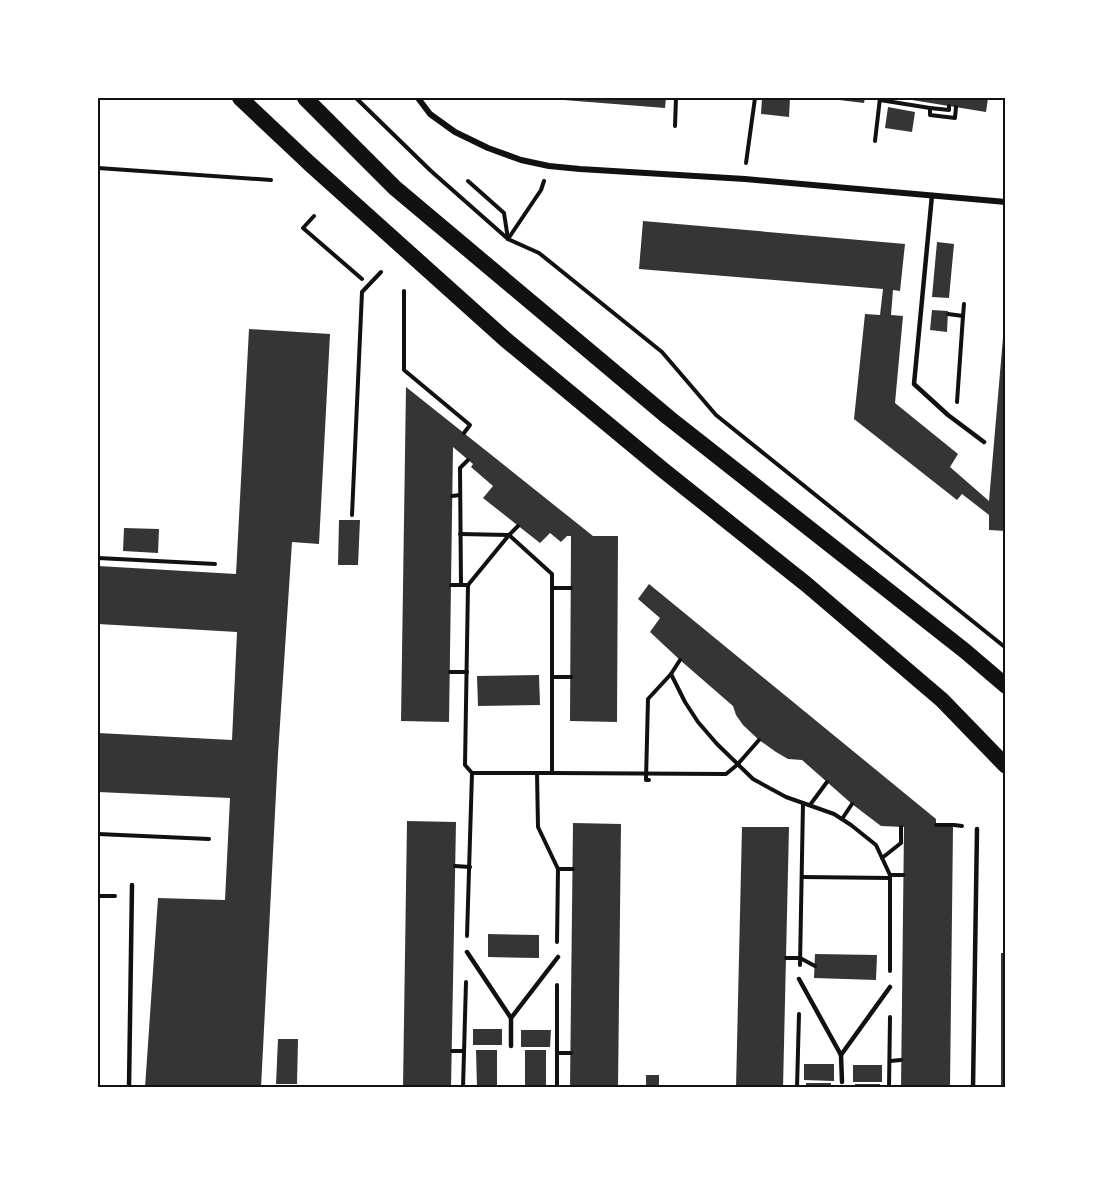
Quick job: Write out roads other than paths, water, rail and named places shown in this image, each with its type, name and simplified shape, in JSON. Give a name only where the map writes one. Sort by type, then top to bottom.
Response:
[{"type":"highway","points":[[240,98],[506,340],[806,584],[942,700],[1005,766]]},
{"type":"highway","points":[[305,98],[395,188],[660,411],[965,651],[1005,686]]},
{"type":"street","points":[[418,98],[430,114],[455,132],[488,148],[521,160],[549,166],[745,179],[1005,202]]},
{"type":"lane","points":[[932,195],[914,384],[948,415],[984,442]]},
{"type":"lane","points":[[973,1088],[977,829]]},
{"type":"lane","points":[[129,1088],[132,885]]},
{"type":"lane","points":[[467,952],[510,1018],[510,1046]]},
{"type":"lane","points":[[510,1018],[558,957]]},
{"type":"lane","points":[[799,979],[842,1055],[842,1082]]},
{"type":"lane","points":[[842,1055],[890,987]]}]
